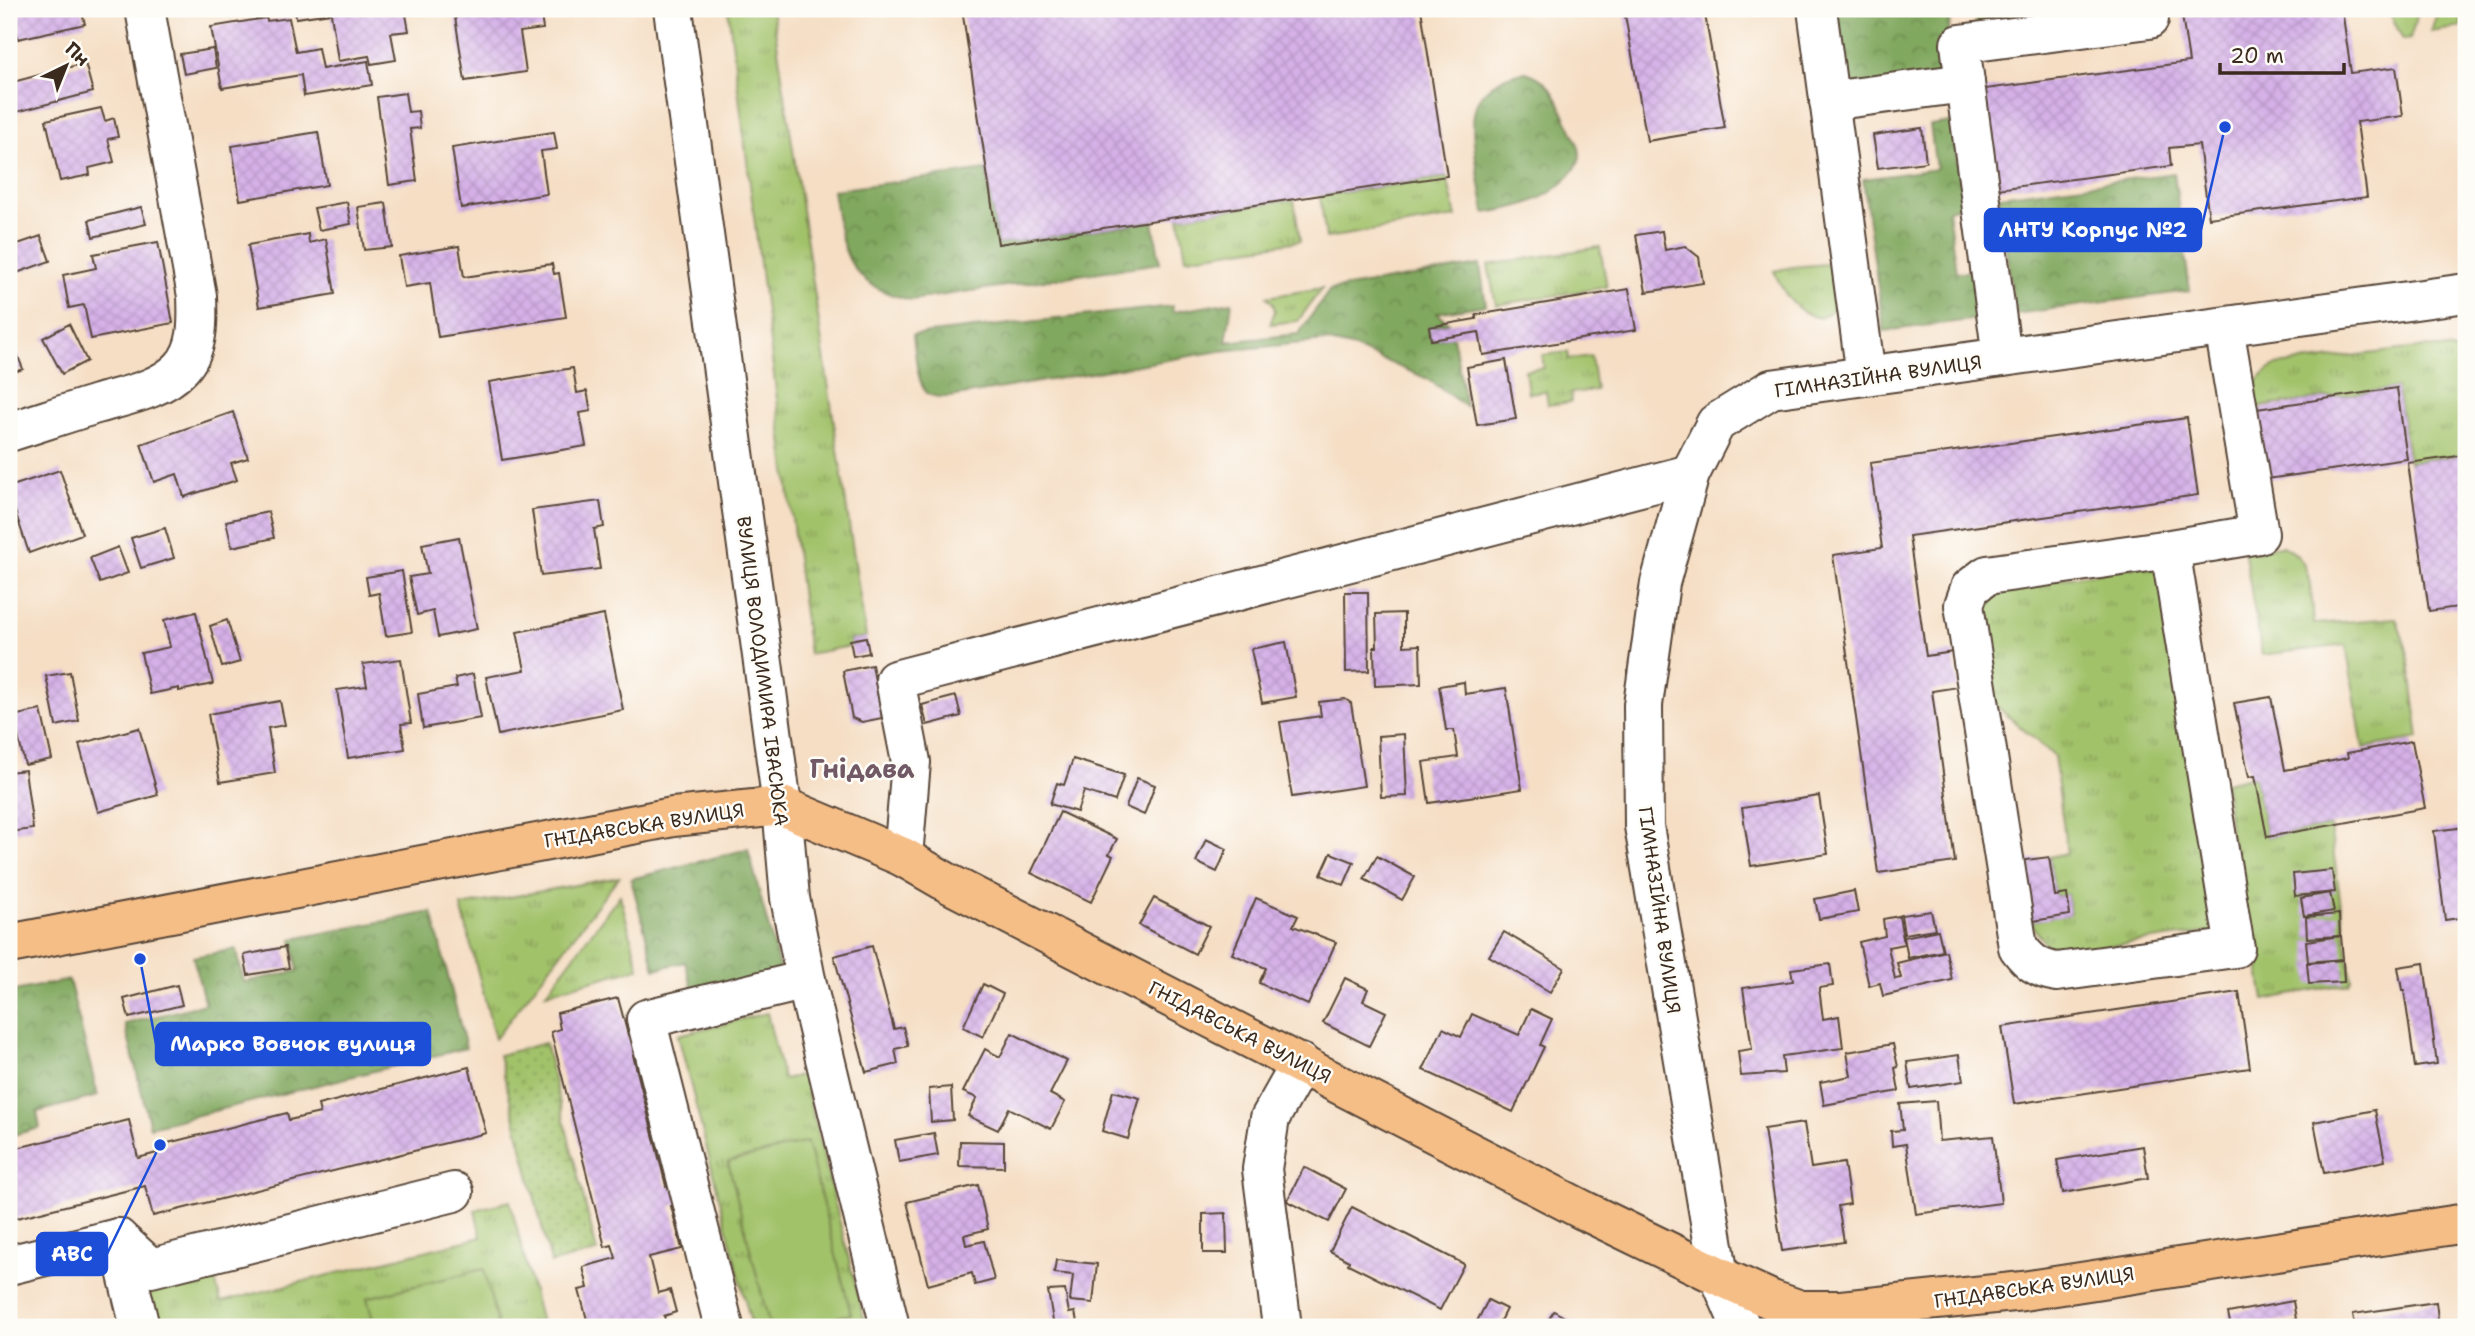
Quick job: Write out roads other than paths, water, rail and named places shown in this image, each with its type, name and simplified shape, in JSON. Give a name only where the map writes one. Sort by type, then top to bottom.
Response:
[{"type":"main road","name":"ГНІДАВСЬКА ВУЛИЦЯ","points":[[9,944],[673,817],[782,806],[903,857],[1583,1210],[1718,1276],[1801,1310],[1841,1310],[2023,1291],[2466,1223]]},
{"type":"street","points":[[9,432],[168,380],[182,367],[194,347],[198,322],[197,296],[145,9]]},
{"type":"street","name":"ВУЛИЦЯ ВОЛОДИМИРА ІВАСЮКА","points":[[673,9],[782,806],[790,898],[806,979],[890,1327]]},
{"type":"street","points":[[1817,9],[1866,376]]},
{"type":"street","points":[[2002,357],[1960,44],[2148,19]]},
{"type":"street","points":[[1829,101],[1965,83]]},
{"type":"street","name":"ГІМНАЗІЙНА ВУЛИЦЯ","points":[[1741,1327],[1718,1276],[1644,825],[1643,705],[1660,583],[1690,474],[1716,423],[1771,389],[2466,293]]},
{"type":"street","points":[[2170,550],[2235,948],[2056,972],[2043,970],[2029,961],[2018,947],[1964,605],[1970,588],[1987,575],[2170,550],[2259,534],[2224,327]]},
{"type":"street","points":[[903,857],[911,762],[895,680],[1690,474]]},
{"type":"street","points":[[724,1327],[646,1019],[806,979]]},
{"type":"street","points":[[1282,1327],[1262,1169],[1270,1118],[1301,1063]]},
{"type":"street","points":[[118,1238],[151,1268],[454,1192]]},
{"type":"street","points":[[9,1265],[118,1238]]},
{"type":"street","points":[[118,1238],[140,1327]]},
{"type":"place","name":"ЛНТУ Корпус №2","points":[[2225,127]]},
{"type":"place","name":"Марко Вовчок вулиця","points":[[140,959]]},
{"type":"place","name":"ABC","points":[[160,1145]]},
{"type":"district","name":"Гнідава","points":[[862,769]]}]
